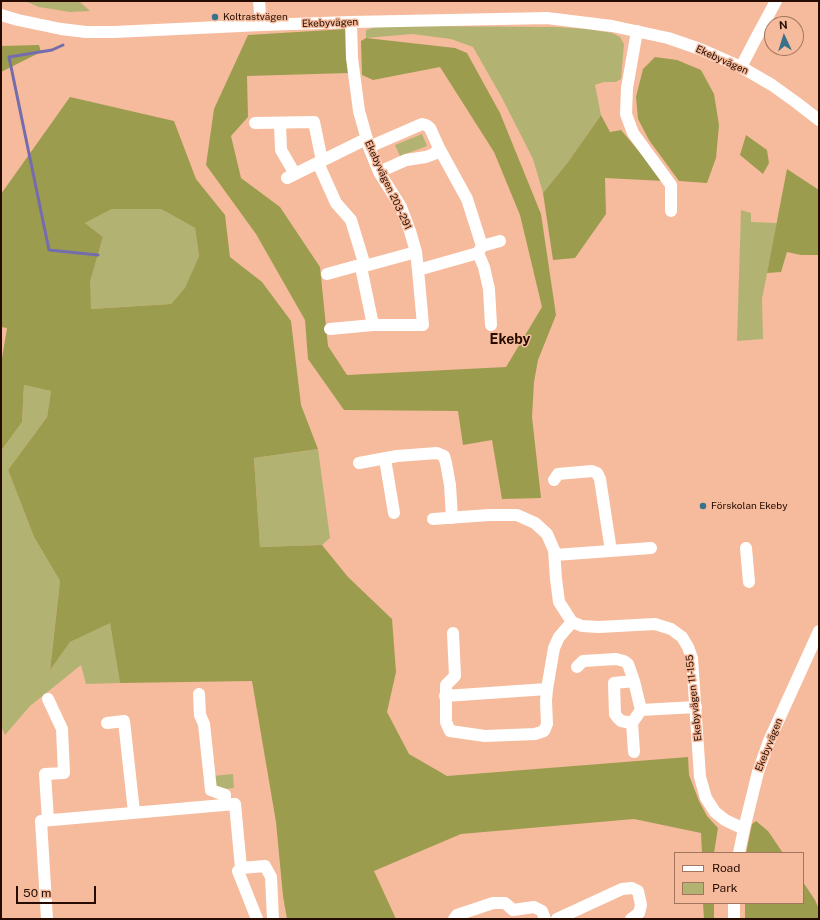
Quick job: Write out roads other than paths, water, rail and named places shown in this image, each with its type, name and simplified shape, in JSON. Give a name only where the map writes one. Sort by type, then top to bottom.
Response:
[{"type":"street","points":[[258,1],[261,25]]},
{"type":"street","points":[[741,67],[776,1]]},
{"type":"street","name":"Ekebyvägen","points":[[1,15],[42,26],[86,32],[351,22],[547,18],[612,26],[668,38],[694,47],[741,67],[772,85],[819,120]]},
{"type":"street","name":"Ekebyvägen 203-291","points":[[351,22],[352,58],[359,111],[367,143],[380,172],[401,207],[410,231],[416,252],[423,324],[373,325]]},
{"type":"street","points":[[637,31],[627,88],[626,114],[633,133],[670,184],[671,211]]},
{"type":"street","points":[[255,123],[314,122],[320,162],[336,203],[351,220],[363,267],[373,325],[330,329]]},
{"type":"street","points":[[280,123],[281,150],[291,176],[320,162],[367,143],[422,124],[430,128],[467,200],[489,289],[491,325]]},
{"type":"street","points":[[380,172],[406,160],[426,157],[434,154],[439,148]]},
{"type":"street","points":[[418,270],[480,250],[500,241]]},
{"type":"street","points":[[327,274],[356,266],[363,267],[416,252]]},
{"type":"street","points":[[359,463],[397,456],[437,453],[444,456],[450,485],[452,518]]},
{"type":"street","points":[[386,459],[394,513]]},
{"type":"street","points":[[554,480],[558,474],[592,471],[597,473],[600,479],[611,551]]},
{"type":"street","points":[[433,519],[489,515],[517,515],[535,522],[547,534],[554,550],[559,602],[572,622],[559,637],[554,648],[547,695],[547,724],[544,731],[535,734],[484,736],[450,731],[446,722],[445,696],[446,685],[455,676],[453,633]]},
{"type":"street","points":[[554,555],[651,548]]},
{"type":"street","points":[[746,548],[749,582]]},
{"type":"street","name":"Ekebyvägen 11-155","points":[[572,622],[582,626],[599,627],[655,624],[671,629],[682,637],[688,646],[692,658],[700,777],[706,798],[714,812],[725,820],[744,829]]},
{"type":"street","name":"Ekebyvägen","points":[[739,852],[758,772],[769,741],[816,643],[819,631]]},
{"type":"street","points":[[577,667],[583,661],[616,659],[624,661],[628,664],[641,710],[632,723],[634,752]]},
{"type":"street","points":[[632,723],[621,721],[615,714],[614,683],[634,681]]},
{"type":"street","points":[[199,694],[200,715],[204,724],[211,790],[225,795],[225,805]]},
{"type":"street","points":[[445,696],[547,695]]},
{"type":"street","points":[[48,699],[62,729],[64,773],[45,774],[48,820]]},
{"type":"street","points":[[641,710],[696,707]]},
{"type":"street","points":[[107,723],[124,721],[134,812]]},
{"type":"street","points":[[47,919],[40,821],[235,804],[240,870],[257,919]]},
{"type":"street","points":[[240,870],[265,866],[271,877],[273,919]]},
{"type":"street","points":[[557,919],[622,889],[632,888],[638,891],[641,905],[639,914],[630,919]]},
{"type":"street","points":[[454,919],[457,915],[493,903],[505,903],[510,915],[534,907],[542,912],[545,919]]},
{"type":"street","points":[[734,904],[734,919]]},
{"type":"waterway","points":[[63,45],[52,50],[9,57],[49,250],[98,255]]},
{"type":"place","name":"Koltrastvägen","points":[[215,17]]},
{"type":"place","name":"Förskolan Ekeby","points":[[703,506]]},
{"type":"district","name":"Ekeby","points":[[510,340]]}]
